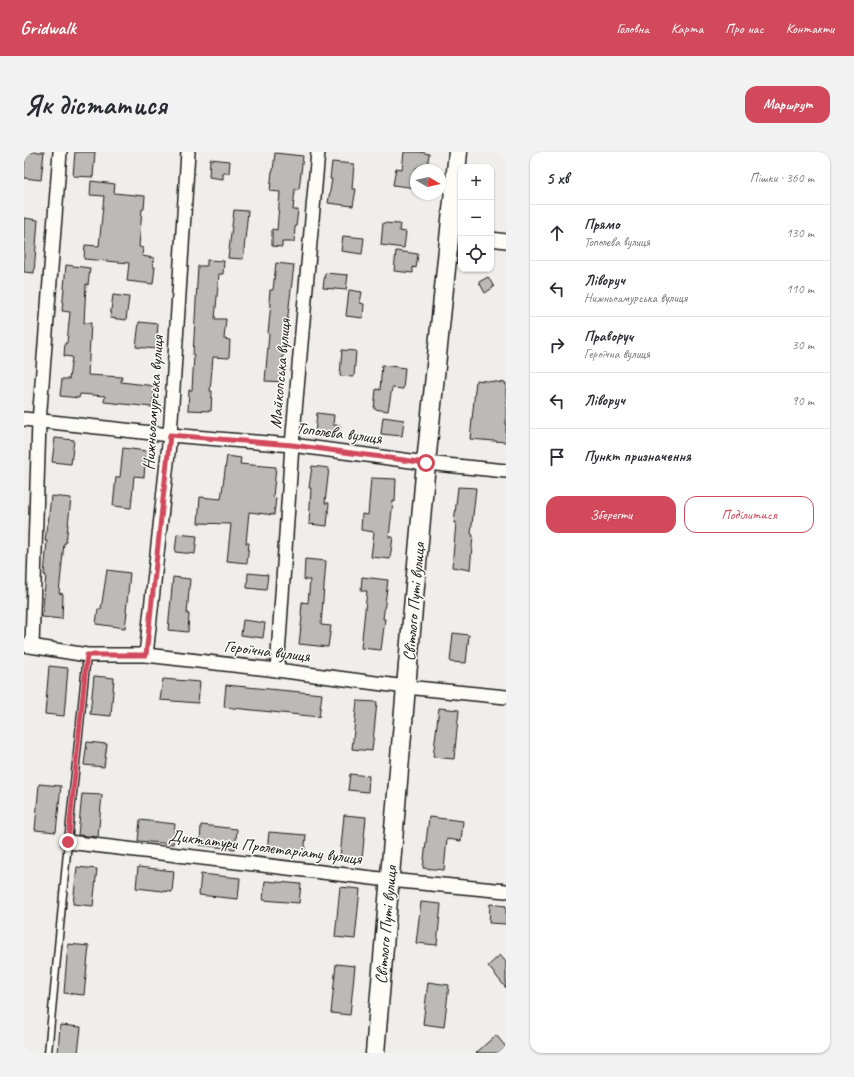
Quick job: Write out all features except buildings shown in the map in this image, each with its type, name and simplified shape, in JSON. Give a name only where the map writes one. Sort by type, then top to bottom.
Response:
[{"type":"main road","name":"Світлого Путі вулиця","points":[[375,1053],[426,463],[455,235],[458,152]]},
{"type":"street","points":[[28,646],[40,422],[60,152]]},
{"type":"street","name":"Нижньоамурська вулиця","points":[[146,655],[170,435],[188,152]]},
{"type":"street","name":"Майкопська вулиця","points":[[277,670],[292,445],[318,152]]},
{"type":"street","points":[[494,239],[506,241]]},
{"type":"street","name":"Тополєва вулиця","points":[[24,420],[170,435],[292,445],[426,463],[506,471]]},
{"type":"street","name":"Героїчна вулиця","points":[[28,646],[87,655],[146,655],[277,670],[406,688],[506,697]]},
{"type":"street","name":"Диктатури Пролетаріату вулиця","points":[[68,842],[389,880],[506,891]]},
{"type":"lane","points":[[48,1053],[87,655]]},
{"type":"route","points":[[68,842],[87,655],[146,655],[170,435],[292,445],[426,463]]}]
